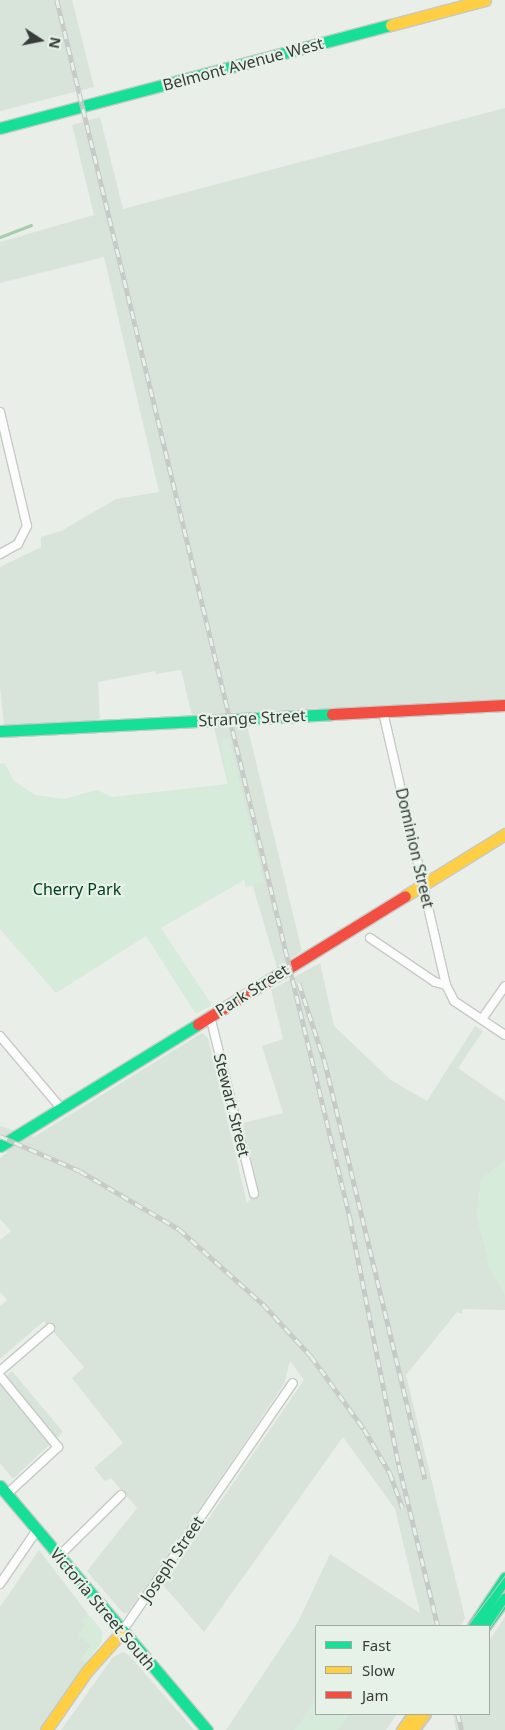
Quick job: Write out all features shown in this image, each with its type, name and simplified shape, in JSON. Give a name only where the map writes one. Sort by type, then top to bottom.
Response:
[{"type":"street","name":"Belmont Avenue West","points":[[0,128],[485,0]]},
{"type":"street","points":[[0,412],[27,526],[18,544],[0,554]]},
{"type":"street","name":"Strange Street","points":[[0,731],[505,705]]},
{"type":"street","name":"Dominion Street","points":[[383,712],[446,985]]},
{"type":"street","name":"Park Street","points":[[0,1146],[60,1107],[505,834]]},
{"type":"street","points":[[370,938],[435,982],[446,985],[454,1001],[505,1035]]},
{"type":"street","points":[[482,1019],[505,986]]},
{"type":"street","name":"Stewart Street","points":[[210,1016],[254,1194]]},
{"type":"street","points":[[0,1036],[60,1107]]},
{"type":"street","points":[[0,1371],[50,1328]]},
{"type":"street","points":[[0,1376],[58,1447],[3,1490]]},
{"type":"street","name":"Joseph Street","points":[[46,1730],[87,1671],[121,1633],[293,1383]]},
{"type":"street","name":"Victoria Street South","points":[[3,1490],[121,1633],[207,1730]]},
{"type":"street","points":[[59,1556],[120,1495]]},
{"type":"street","points":[[0,1584],[37,1530]]},
{"type":"street","points":[[473,1625],[505,1578]]},
{"type":"street","points":[[486,1625],[505,1598]]},
{"type":"street","points":[[402,1730],[412,1715]]},
{"type":"street","points":[[413,1730],[423,1715]]},
{"type":"shaded area","points":[[0,0],[72,0],[94,87],[0,111]]},
{"type":"shaded area","points":[[505,108],[505,699],[192,715],[181,670],[156,674],[155,671],[98,682],[100,721],[4,725],[0,686],[0,567],[41,547],[41,537],[61,531],[116,499],[159,492],[104,257],[0,283],[0,242],[94,215],[72,125],[100,117],[123,209]]},
{"type":"shaded area","points":[[247,725],[302,951],[277,968],[250,876],[214,727]]},
{"type":"shaded area","points":[[320,963],[334,1026],[391,1080],[427,1101],[475,1026],[483,1031],[458,1068],[505,1101],[505,1310],[463,1309],[462,1314],[457,1312],[406,1375],[465,1618],[461,1625],[315,1625],[315,1715],[396,1715],[386,1730],[226,1730],[298,1622],[330,1554],[420,1613],[395,1509],[343,1437],[204,1632],[163,1585],[304,1380],[290,1361],[284,1384],[128,1613],[123,1613],[87,1571],[137,1508],[111,1478],[105,1481],[94,1468],[123,1443],[72,1378],[84,1367],[44,1321],[0,1359],[0,1306],[7,1300],[0,1292],[0,1240],[11,1231],[0,1219],[0,1158],[8,1152],[0,1149],[0,1126],[34,1137],[202,1033],[208,1038],[247,1203],[254,1194],[259,1193],[243,1123],[283,1113],[262,1046],[283,1039],[271,990]]},
{"type":"shaded area","points":[[12,1371],[63,1432],[13,1479],[0,1463],[0,1382]]},
{"type":"shaded area","points":[[39,1550],[88,1614],[81,1621],[86,1624],[91,1645],[81,1659],[86,1663],[40,1730],[0,1730],[0,1607]]},
{"type":"shaded area","points":[[505,1617],[505,1730],[456,1730],[453,1715],[490,1715],[490,1640]]},
{"type":"shaded area","points":[[123,1652],[129,1655],[194,1730],[61,1730],[113,1657]]},
{"type":"green space","name":"Cherry Park","points":[[229,738],[264,882],[246,887],[244,880],[161,928],[212,1005],[196,1014],[146,936],[56,993],[0,929],[0,763],[5,764],[14,781],[35,795],[64,799],[97,790],[112,797],[228,784],[220,740]]},
{"type":"green space","points":[[505,1160],[505,1295],[490,1269],[476,1213],[481,1179]]},
{"type":"green space","points":[[88,1614],[103,1632],[101,1643],[86,1663],[81,1659],[91,1645],[78,1635],[85,1625],[81,1621]]},
{"type":"green space","points":[[315,1701],[315,1715],[348,1715],[338,1730],[295,1730]]},
{"type":"waterway","points":[[0,237],[31,225]]},
{"type":"tram line","points":[[468,1625],[505,1575]]},
{"type":"tram line","points":[[490,1626],[505,1604]]},
{"type":"tram line","points":[[395,1730],[406,1715]]},
{"type":"tram line","points":[[419,1730],[429,1715]]},
{"type":"railway","points":[[57,0],[350,1218],[399,1465],[438,1625]]},
{"type":"railway","points":[[299,983],[325,1062],[425,1479]]},
{"type":"railway","points":[[0,1136],[80,1171],[179,1229],[263,1304],[311,1356],[364,1429],[390,1473],[403,1508]]},
{"type":"railway","points":[[458,1715],[462,1730]]},
{"type":"traffic: fast","points":[[0,128],[391,25]]},
{"type":"traffic: fast","points":[[0,731],[332,714]]},
{"type":"traffic: fast","points":[[0,1146],[198,1024]]},
{"type":"traffic: fast","points":[[0,1486],[207,1730]]},
{"type":"traffic: fast","points":[[474,1625],[505,1578]]},
{"type":"traffic: fast","points":[[486,1625],[505,1598]]},
{"type":"traffic: slow","points":[[391,25],[485,0]]},
{"type":"traffic: slow","points":[[405,896],[505,834]]},
{"type":"traffic: slow","points":[[46,1730],[87,1671],[121,1633]]},
{"type":"traffic: slow","points":[[402,1730],[412,1715]]},
{"type":"traffic: slow","points":[[413,1730],[424,1715]]},
{"type":"traffic: jam","points":[[332,714],[505,705]]},
{"type":"traffic: jam","points":[[198,1024],[405,896]]}]
